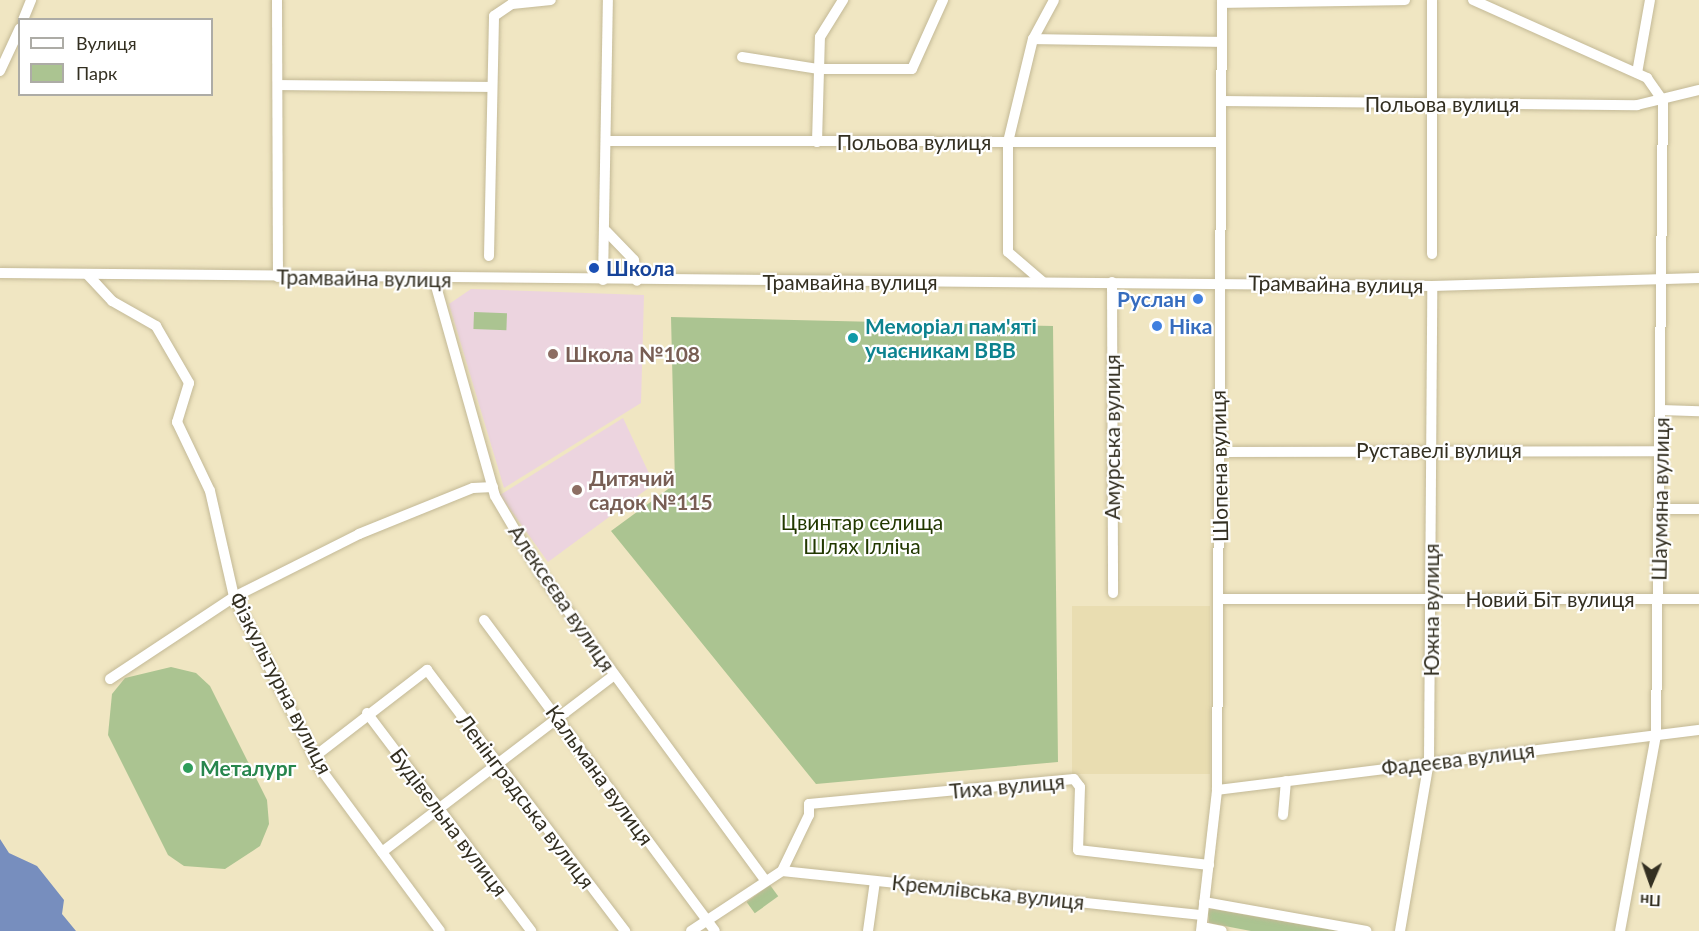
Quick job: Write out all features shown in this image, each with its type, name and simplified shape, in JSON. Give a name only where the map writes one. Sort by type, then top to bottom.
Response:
[{"type":"street","points":[[24,18],[30,0]]},
{"type":"street","points":[[277,0],[278,277]]},
{"type":"street","points":[[489,256],[494,16],[512,4],[551,0]]},
{"type":"street","points":[[603,280],[608,141],[608,0]]},
{"type":"street","points":[[818,142],[820,37],[843,0]]},
{"type":"street","points":[[742,57],[819,69],[912,69],[943,0]]},
{"type":"street","points":[[1043,282],[1008,252],[1008,142],[1033,39],[1054,0]]},
{"type":"street","points":[[1222,1],[1405,0]]},
{"type":"street","points":[[1432,0],[1434,104],[1432,254]]},
{"type":"street","points":[[1473,0],[1637,73],[1655,83],[1663,101],[1699,91]]},
{"type":"street","points":[[1637,73],[1650,0]]},
{"type":"street","name":"Шопена вулиця","points":[[1202,929],[1200,915],[1204,902],[1217,790],[1220,599],[1217,282],[1222,1]]},
{"type":"street","points":[[0,71],[18,32]]},
{"type":"street","points":[[1033,39],[1222,42]]},
{"type":"street","points":[[278,85],[492,87]]},
{"type":"street","name":"Польова вулиця","points":[[1221,101],[1434,104],[1663,101]]},
{"type":"street","name":"Шаумяна вулиця","points":[[1620,931],[1656,735],[1663,101]]},
{"type":"street","name":"Польова вулиця","points":[[608,141],[1221,142]]},
{"type":"street","points":[[606,231],[634,261],[637,281]]},
{"type":"street","name":"Трамвайна вулиця","points":[[0,273],[637,281],[1217,282],[1432,286],[1699,278]]},
{"type":"street","name":"Фiзкультурна вулиця","points":[[87,274],[112,300],[156,326],[189,383],[177,422],[210,491],[234,597],[314,757],[440,931]]},
{"type":"street","name":"Алексєєва вулиця","points":[[434,279],[493,487],[541,574],[765,880]]},
{"type":"street","name":"Амурська вулиця","points":[[1112,282],[1113,593]]},
{"type":"street","name":"Южна вулиця","points":[[1400,931],[1429,761],[1432,286]]},
{"type":"street","points":[[1661,410],[1699,411]]},
{"type":"street","name":"Руставелі вулиця","points":[[1218,452],[1659,451]]},
{"type":"street","points":[[110,679],[234,597],[358,534],[473,488],[493,487]]},
{"type":"street","points":[[1659,508],[1699,509]]},
{"type":"street","name":"Новий Біт вулиця","points":[[1220,599],[1699,599]]},
{"type":"street","name":"Кальмана вулиця","points":[[484,620],[715,931]]},
{"type":"street","name":"Ленінградська вулиця","points":[[368,713],[427,670],[625,931]]},
{"type":"street","points":[[382,852],[614,675]]},
{"type":"street","points":[[314,757],[368,713]]},
{"type":"street","name":"Будівельна вулиця","points":[[368,713],[531,931]]},
{"type":"street","name":"Фадеєва вулиця","points":[[1217,790],[1429,761],[1699,730]]},
{"type":"street","name":"Тиха вулиця","points":[[779,872],[809,815],[809,804],[1074,779],[1080,787],[1078,850],[1209,865]]},
{"type":"street","points":[[1283,815],[1286,781]]},
{"type":"street","points":[[691,931],[779,872]]},
{"type":"street","name":"Кремлівська вулиця","points":[[779,872],[1200,915]]},
{"type":"street","points":[[868,931],[875,880]]},
{"type":"street","points":[[1204,902],[1366,931]]},
{"type":"street","points":[[1202,929],[1222,931]]},
{"type":"shaded area","name":"Школа №108","points":[[471,289],[644,295],[641,403],[504,488],[449,304]]},
{"type":"shaded area","name":"Дитячий садок №115","points":[[623,418],[654,484],[548,562],[500,495]]},
{"type":"shaded area","points":[[1072,606],[1210,606],[1210,774],[1072,774]]},
{"type":"green space","points":[[474,312],[507,313],[506,330],[473,329]]},
{"type":"green space","name":"Цвинтар селища Шлях Ілліча","points":[[671,317],[1053,326],[1058,762],[816,784],[611,531],[675,484]]},
{"type":"green space","name":"Металург","points":[[171,667],[196,673],[210,686],[267,800],[269,824],[260,846],[225,869],[184,866],[168,855],[108,735],[112,694],[125,678]]},
{"type":"green space","points":[[770,885],[778,896],[755,913],[747,902]]},
{"type":"green space","points":[[1208,910],[1338,931],[1251,931],[1209,923]]},
{"type":"water","points":[[0,839],[9,853],[37,866],[64,900],[62,914],[76,931],[0,931]]},
{"type":"place","name":"Школа","points":[[594,268]]},
{"type":"place","name":"Руслан","points":[[1198,299]]},
{"type":"place","name":"Ніка","points":[[1157,326]]},
{"type":"place","name":"Меморіал пам'яті учасникам ВВВ","points":[[853,338]]},
{"type":"place","name":"Школа №108","points":[[553,354]]},
{"type":"place","name":"Дитячий садок №115","points":[[577,490]]},
{"type":"place","name":"Металург","points":[[188,768]]}]
